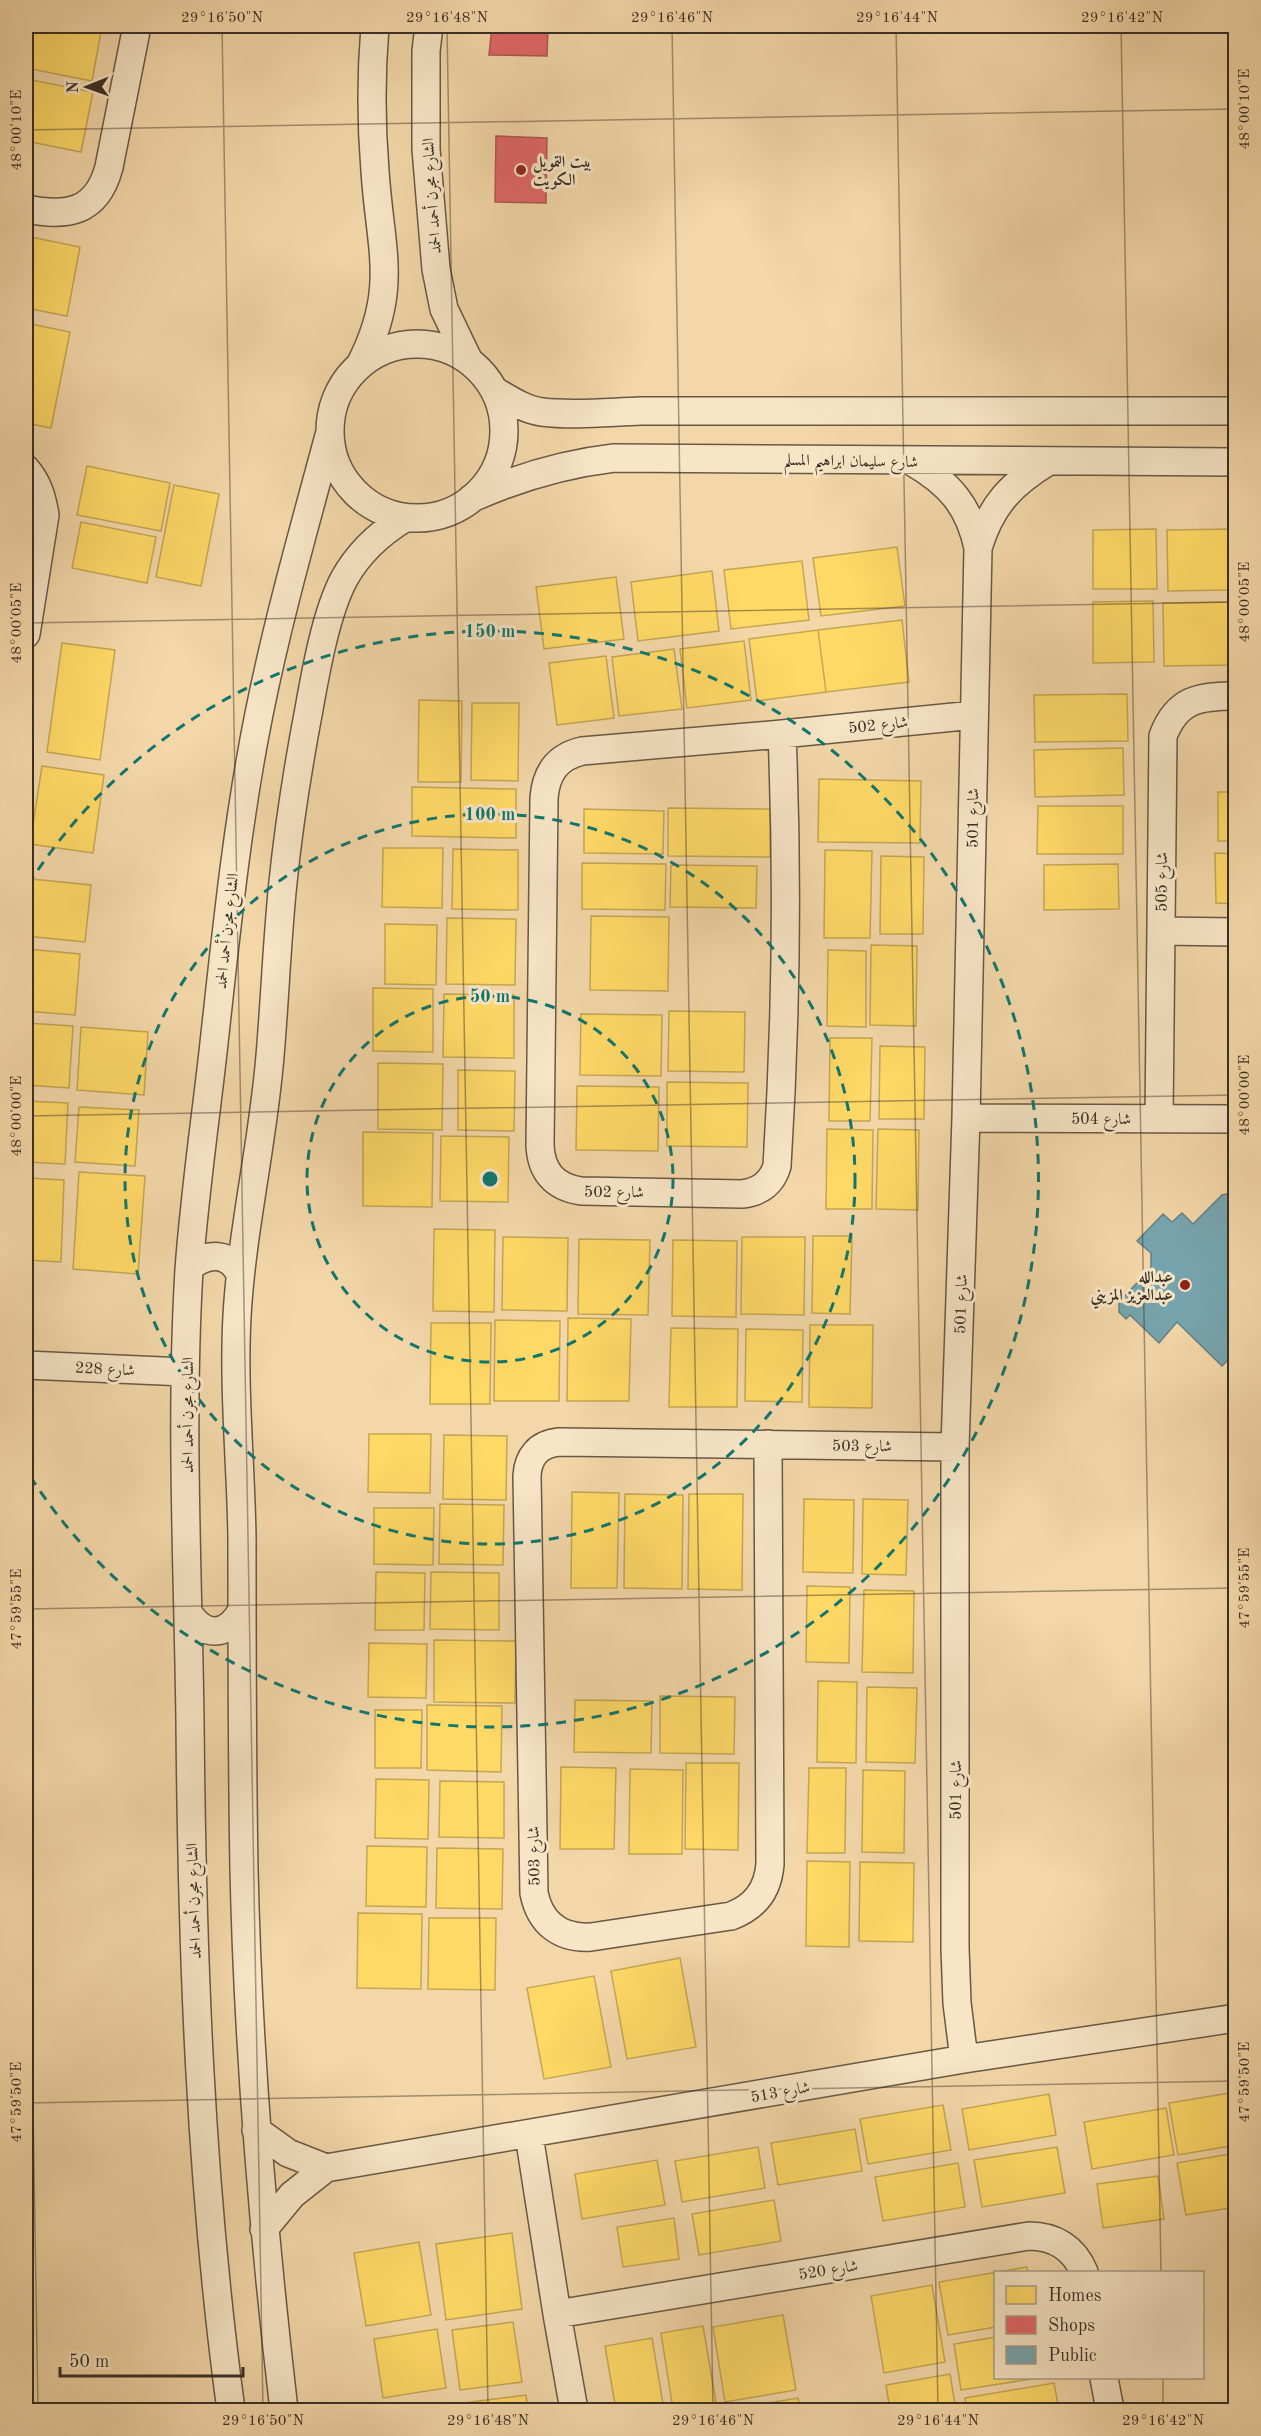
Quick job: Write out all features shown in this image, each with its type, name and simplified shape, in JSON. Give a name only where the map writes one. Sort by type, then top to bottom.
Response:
[{"type":"street","points":[[26,209],[59,214],[86,205],[98,194],[105,182],[109,167],[137,26]]},
{"type":"street","points":[[361,363],[379,321],[385,276],[372,119],[375,26]]},
{"type":"street","name":"الشارع مجرن أحمد الحمد","points":[[429,26],[426,51],[426,149],[436,269],[444,309],[469,361]]},
{"type":"street","points":[[495,391],[503,419],[502,449],[492,476],[472,498],[452,511],[429,518],[405,518],[381,511],[360,497],[344,479],[333,456],[330,432],[333,406],[344,383],[361,363],[378,352],[415,343],[434,345],[453,351],[469,361],[495,391],[514,402],[540,412],[1236,411]]},
{"type":"street","name":"الشارع مجرن أحمد الحمد","points":[[231,2410],[220,2321],[201,2095],[191,1857],[185,1372],[190,1267],[227,923],[245,790],[275,638],[330,432]]},
{"type":"street","name":"شارع سليمان ابراهيم المسلم","points":[[472,498],[504,483],[537,472],[614,458],[1236,462]]},
{"type":"street","name":"شارع 501","points":[[911,461],[939,479],[959,501],[974,531],[978,548],[966,1118],[955,1447],[955,1948],[957,2003],[964,2059]]},
{"type":"street","name":"شارع 501","points":[[978,548],[990,515],[1000,500],[1014,485],[1049,461]]},
{"type":"street","points":[[26,469],[37,483],[43,499],[45,515],[26,634]]},
{"type":"street","points":[[284,2410],[264,2229],[256,2130],[244,1871],[240,1452],[236,1370],[240,1275],[265,1104],[287,849],[312,691],[343,581],[369,545],[386,530],[405,518]]},
{"type":"street","name":"شارع 505","points":[[1159,1118],[1163,736],[1176,712],[1186,704],[1198,698],[1236,696]]},
{"type":"street","name":"شارع 502","points":[[782,734],[787,950],[783,1070],[775,1174],[758,1191],[742,1194],[581,1191],[559,1185],[544,1167],[540,1145],[544,798],[546,780],[550,772],[563,758],[582,751],[975,715]]},
{"type":"street","points":[[1161,931],[1236,932]]},
{"type":"street","name":"شارع 504","points":[[966,1118],[1236,1119]]},
{"type":"street","points":[[190,1267],[203,1258],[218,1256],[232,1262],[240,1275]]},
{"type":"street","name":"شارع 228","points":[[26,1365],[185,1372]]},
{"type":"street","name":"شارع 503","points":[[768,1443],[770,1864],[765,1888],[750,1906],[731,1916],[591,1937],[578,1938],[564,1935],[543,1918],[536,1906],[534,1893],[527,1476],[531,1458],[544,1445],[559,1442],[768,1443],[955,1447]]},
{"type":"street","points":[[189,1614],[195,1623],[205,1629],[216,1631],[227,1629],[236,1622],[241,1612]]},
{"type":"street","name":"شارع 513","points":[[264,2229],[292,2195],[326,2168],[964,2059],[1236,2018]]},
{"type":"street","points":[[256,2130],[288,2153],[326,2168]]},
{"type":"street","points":[[529,2135],[556,2314],[574,2410]]},
{"type":"street","name":"شارع 520","points":[[556,2314],[1029,2236],[1046,2237],[1063,2244],[1072,2252],[1083,2271]]},
{"type":"street","points":[[1104,2379],[1110,2410]]},
{"type":"building: Homes","points":[[27,26],[102,26],[92,81],[26,68]]},
{"type":"building: Homes","points":[[26,79],[93,92],[81,152],[26,141]]},
{"type":"building: Homes","points":[[26,236],[80,247],[67,316],[26,308]]},
{"type":"building: Homes","points":[[26,323],[70,332],[51,428],[26,423]]},
{"type":"building: Homes","points":[[87,466],[170,483],[161,531],[77,515]]},
{"type":"building: Homes","points":[[174,485],[219,494],[201,586],[156,577]]},
{"type":"building: Homes","points":[[81,522],[156,537],[147,583],[72,568]]},
{"type":"building: Homes","points":[[1156,529],[1157,589],[1093,589],[1093,530]]},
{"type":"building: Homes","points":[[1232,529],[1232,590],[1168,591],[1167,530]]},
{"type":"building: Homes","points":[[897,547],[905,606],[821,616],[813,558]]},
{"type":"building: Homes","points":[[802,561],[809,620],[731,629],[724,570]]},
{"type":"building: Homes","points":[[712,571],[719,631],[638,641],[631,582]]},
{"type":"building: Homes","points":[[616,577],[624,639],[544,649],[536,587]]},
{"type":"building: Homes","points":[[1153,601],[1154,662],[1093,663],[1093,602]]},
{"type":"building: Homes","points":[[1232,602],[1233,665],[1164,666],[1163,603]]},
{"type":"building: Homes","points":[[902,620],[909,682],[826,692],[818,630]]},
{"type":"building: Homes","points":[[818,630],[826,692],[757,701],[749,639]]},
{"type":"building: Homes","points":[[744,641],[751,700],[687,708],[680,649]]},
{"type":"building: Homes","points":[[62,643],[115,650],[100,760],[47,752]]},
{"type":"building: Homes","points":[[674,649],[682,709],[619,716],[612,657]]},
{"type":"building: Homes","points":[[606,656],[614,718],[557,725],[549,663]]},
{"type":"building: Homes","points":[[1127,694],[1128,741],[1035,742],[1034,695]]},
{"type":"building: Homes","points":[[419,700],[462,701],[461,782],[418,782]]},
{"type":"building: Homes","points":[[472,703],[519,703],[518,781],[471,780]]},
{"type":"building: Homes","points":[[1228,736],[1236,736],[1236,785],[1229,785]]},
{"type":"building: Homes","points":[[1123,748],[1124,795],[1035,797],[1034,750]]},
{"type":"building: Homes","points":[[42,766],[104,775],[93,853],[30,844]]},
{"type":"building: Homes","points":[[819,779],[921,781],[920,843],[818,842]]},
{"type":"building: Homes","points":[[412,787],[516,789],[516,838],[412,836]]},
{"type":"building: Homes","points":[[1218,792],[1236,792],[1236,841],[1218,841]]},
{"type":"building: Homes","points":[[1038,806],[1123,806],[1123,854],[1037,854]]},
{"type":"building: Homes","points":[[668,808],[770,809],[770,857],[668,856]]},
{"type":"building: Homes","points":[[584,809],[664,811],[663,854],[584,853]]},
{"type":"building: Homes","points":[[383,848],[443,848],[442,908],[382,907]]},
{"type":"building: Homes","points":[[453,849],[518,850],[518,910],[452,909]]},
{"type":"building: Homes","points":[[825,850],[872,851],[870,938],[824,938]]},
{"type":"building: Homes","points":[[1215,853],[1236,854],[1236,904],[1216,903]]},
{"type":"building: Homes","points":[[881,856],[924,857],[923,934],[880,934]]},
{"type":"building: Homes","points":[[582,863],[666,864],[665,910],[582,909]]},
{"type":"building: Homes","points":[[1118,864],[1119,909],[1044,910],[1044,865]]},
{"type":"building: Homes","points":[[671,865],[757,866],[756,908],[670,907]]},
{"type":"building: Homes","points":[[31,879],[91,885],[85,942],[26,936]]},
{"type":"building: Homes","points":[[591,916],[669,917],[668,991],[590,990]]},
{"type":"building: Homes","points":[[447,918],[516,919],[515,985],[446,984]]},
{"type":"building: Homes","points":[[385,924],[437,925],[436,985],[385,984]]},
{"type":"building: Homes","points":[[871,945],[917,946],[916,1026],[870,1025]]},
{"type":"building: Homes","points":[[26,949],[80,954],[75,1015],[26,1011]]},
{"type":"building: Homes","points":[[828,950],[866,951],[866,1027],[827,1026]]},
{"type":"building: Homes","points":[[373,988],[433,989],[433,1052],[373,1051]]},
{"type":"building: Homes","points":[[444,994],[514,995],[514,1058],[443,1057]]},
{"type":"building: Homes","points":[[669,1011],[745,1012],[744,1072],[668,1071]]},
{"type":"building: Homes","points":[[581,1014],[662,1015],[661,1076],[580,1075]]},
{"type":"building: Homes","points":[[26,1023],[73,1026],[69,1088],[26,1085]]},
{"type":"building: Homes","points":[[81,1027],[148,1032],[144,1095],[77,1090]]},
{"type":"building: Homes","points":[[830,1038],[872,1038],[870,1121],[829,1121]]},
{"type":"building: Homes","points":[[880,1046],[925,1047],[924,1119],[879,1119]]},
{"type":"building: Homes","points":[[378,1063],[443,1064],[442,1130],[378,1129]]},
{"type":"building: Homes","points":[[458,1070],[515,1071],[514,1131],[458,1130]]},
{"type":"building: Homes","points":[[667,1082],[748,1083],[747,1147],[667,1146]]},
{"type":"building: Homes","points":[[577,1086],[659,1087],[658,1151],[576,1150]]},
{"type":"building: Homes","points":[[26,1101],[68,1103],[65,1164],[26,1162]]},
{"type":"building: Homes","points":[[79,1107],[139,1110],[135,1166],[75,1162]]},
{"type":"building: Homes","points":[[827,1129],[873,1130],[872,1209],[826,1209]]},
{"type":"building: Homes","points":[[878,1129],[919,1130],[918,1210],[876,1209]]},
{"type":"building: Homes","points":[[363,1132],[433,1133],[432,1207],[363,1206]]},
{"type":"building: Homes","points":[[441,1136],[509,1137],[508,1202],[440,1201]]},
{"type":"building: Homes","points":[[79,1172],[145,1176],[138,1274],[73,1269]]},
{"type":"building: Homes","points":[[26,1178],[64,1180],[61,1262],[26,1260]]},
{"type":"building: Homes","points":[[434,1229],[495,1230],[494,1312],[433,1311]]},
{"type":"building: Homes","points":[[813,1236],[852,1236],[850,1314],[812,1313]]},
{"type":"building: Homes","points":[[503,1237],[568,1238],[567,1311],[502,1310]]},
{"type":"building: Homes","points":[[742,1237],[805,1237],[804,1315],[741,1314]]},
{"type":"building: Homes","points":[[579,1239],[650,1240],[648,1315],[578,1314]]},
{"type":"building: Homes","points":[[673,1240],[737,1241],[736,1317],[672,1316]]},
{"type":"building: Homes","points":[[568,1318],[631,1319],[629,1401],[567,1401]]},
{"type":"building: Homes","points":[[495,1320],[560,1321],[559,1401],[494,1401]]},
{"type":"building: Homes","points":[[431,1323],[491,1323],[490,1404],[430,1404]]},
{"type":"building: Homes","points":[[810,1325],[873,1325],[872,1408],[809,1407]]},
{"type":"building: Homes","points":[[671,1328],[738,1329],[737,1407],[669,1407]]},
{"type":"building: Homes","points":[[746,1329],[803,1330],[802,1402],[745,1401]]},
{"type":"building: Homes","points":[[369,1434],[431,1434],[430,1493],[368,1492]]},
{"type":"building: Homes","points":[[444,1435],[507,1436],[506,1500],[443,1499]]},
{"type":"building: Homes","points":[[572,1492],[619,1493],[617,1588],[571,1588]]},
{"type":"building: Homes","points":[[625,1494],[683,1495],[682,1589],[624,1588]]},
{"type":"building: Homes","points":[[689,1494],[743,1494],[742,1590],[688,1589]]},
{"type":"building: Homes","points":[[804,1499],[854,1500],[853,1573],[803,1572]]},
{"type":"building: Homes","points":[[863,1499],[908,1500],[906,1575],[862,1574]]},
{"type":"building: Homes","points":[[440,1504],[504,1505],[503,1565],[439,1564]]},
{"type":"building: Homes","points":[[374,1508],[434,1508],[433,1565],[374,1564]]},
{"type":"building: Homes","points":[[376,1572],[425,1573],[424,1630],[375,1630]]},
{"type":"building: Homes","points":[[431,1572],[499,1573],[499,1630],[430,1629]]},
{"type":"building: Homes","points":[[807,1586],[850,1587],[849,1663],[806,1662]]},
{"type":"building: Homes","points":[[864,1590],[914,1591],[913,1673],[862,1672]]},
{"type":"building: Homes","points":[[434,1640],[516,1641],[515,1703],[434,1702]]},
{"type":"building: Homes","points":[[369,1643],[427,1644],[426,1698],[368,1697]]},
{"type":"building: Homes","points":[[818,1681],[857,1682],[856,1763],[817,1762]]},
{"type":"building: Homes","points":[[867,1687],[917,1688],[915,1763],[866,1762]]},
{"type":"building: Homes","points":[[660,1696],[735,1697],[734,1754],[660,1753]]},
{"type":"building: Homes","points":[[575,1700],[652,1701],[651,1753],[574,1752]]},
{"type":"building: Homes","points":[[427,1705],[502,1706],[501,1772],[427,1770]]},
{"type":"building: Homes","points":[[375,1710],[422,1710],[421,1768],[375,1768]]},
{"type":"building: Homes","points":[[686,1763],[739,1763],[738,1850],[685,1849]]},
{"type":"building: Homes","points":[[561,1767],[616,1768],[614,1849],[560,1849]]},
{"type":"building: Homes","points":[[809,1768],[846,1768],[845,1853],[807,1853]]},
{"type":"building: Homes","points":[[630,1769],[683,1770],[682,1854],[629,1854]]},
{"type":"building: Homes","points":[[863,1770],[905,1771],[904,1853],[862,1852]]},
{"type":"building: Homes","points":[[376,1779],[429,1780],[428,1839],[375,1838]]},
{"type":"building: Homes","points":[[440,1781],[504,1782],[504,1838],[439,1837]]},
{"type":"building: Homes","points":[[367,1846],[427,1847],[426,1907],[366,1906]]},
{"type":"building: Homes","points":[[437,1848],[503,1849],[502,1909],[436,1908]]},
{"type":"building: Homes","points":[[807,1861],[850,1862],[849,1947],[806,1946]]},
{"type":"building: Homes","points":[[860,1862],[914,1863],[913,1942],[859,1941]]},
{"type":"building: Homes","points":[[358,1913],[422,1914],[421,1989],[357,1988]]},
{"type":"building: Homes","points":[[429,1918],[496,1918],[495,1990],[428,1989]]},
{"type":"building: Homes","points":[[680,1958],[696,2047],[627,2059],[611,1971]]},
{"type":"building: Homes","points":[[594,1976],[611,2067],[544,2079],[527,1988]]},
{"type":"building: Homes","points":[[1236,2092],[1236,2145],[1178,2155],[1169,2103]]},
{"type":"building: Homes","points":[[1049,2094],[1056,2135],[969,2150],[962,2109]]},
{"type":"building: Homes","points":[[943,2105],[951,2150],[868,2164],[860,2119]]},
{"type":"building: Homes","points":[[1166,2108],[1174,2155],[1092,2169],[1084,2122]]},
{"type":"building: Homes","points":[[855,2129],[862,2171],[778,2185],[771,2143]]},
{"type":"building: Homes","points":[[758,2147],[765,2188],[682,2202],[675,2161]]},
{"type":"building: Homes","points":[[1057,2147],[1065,2193],[982,2207],[974,2160]]},
{"type":"building: Homes","points":[[1236,2153],[1236,2207],[1186,2215],[1177,2163]]},
{"type":"building: Homes","points":[[657,2160],[665,2205],[582,2219],[575,2174]]},
{"type":"building: Homes","points":[[958,2163],[965,2207],[883,2221],[875,2177]]},
{"type":"building: Homes","points":[[1158,2176],[1164,2219],[1103,2228],[1097,2184]]},
{"type":"building: Homes","points":[[774,2200],[781,2241],[699,2255],[692,2214]]},
{"type":"building: Homes","points":[[674,2218],[679,2259],[623,2267],[617,2227]]},
{"type":"building: Homes","points":[[512,2233],[522,2309],[446,2320],[436,2244]]},
{"type":"building: Homes","points":[[419,2242],[431,2315],[366,2326],[354,2253]]},
{"type":"building: Homes","points":[[1027,2267],[1028,2271],[1004,2271]]},
{"type":"building: Homes","points":[[994,2272],[994,2327],[948,2335],[939,2282]]},
{"type":"building: Homes","points":[[932,2285],[945,2362],[884,2373],[871,2296]]},
{"type":"building: Homes","points":[[783,2315],[796,2390],[725,2402],[713,2327]]},
{"type":"building: Homes","points":[[513,2322],[522,2382],[460,2390],[452,2330]]},
{"type":"building: Homes","points":[[703,2326],[716,2402],[673,2409],[661,2333]]},
{"type":"building: Homes","points":[[437,2329],[446,2388],[383,2398],[374,2339]]},
{"type":"building: Homes","points":[[994,2337],[994,2379],[1032,2379],[961,2390],[954,2344]]},
{"type":"building: Homes","points":[[652,2338],[664,2410],[616,2410],[605,2346]]},
{"type":"building: Homes","points":[[950,2374],[956,2410],[890,2410],[886,2385]]},
{"type":"building: Homes","points":[[1054,2383],[1059,2410],[967,2410],[965,2398]]},
{"type":"building: Homes","points":[[526,2395],[528,2410],[465,2410],[464,2403]]},
{"type":"building: Homes","points":[[798,2398],[800,2410],[725,2410]]},
{"type":"building: Homes","points":[[452,2405],[453,2410],[417,2410]]},
{"type":"building: Shops","points":[[492,26],[548,26],[547,56],[489,55]]},
{"type":"building: Shops","name":"بيت التمويل الكويت","points":[[496,136],[547,138],[546,203],[495,202]]},
{"type":"building: Public","name":"عبدالله عبدالعزيز المزيني","points":[[1231,1193],[1236,1197],[1233,1204],[1236,1206],[1236,1352],[1222,1366],[1177,1322],[1159,1343],[1130,1315],[1126,1319],[1119,1312],[1119,1302],[1151,1268],[1151,1253],[1137,1241],[1163,1214],[1172,1222],[1182,1213],[1193,1224],[1222,1195]]},
{"type":"place","name":"بيت التمويل الكويت","points":[[521,170]]},
{"type":"place","name":"عبدالله عبدالعزيز المزيني","points":[[1185,1285]]}]
